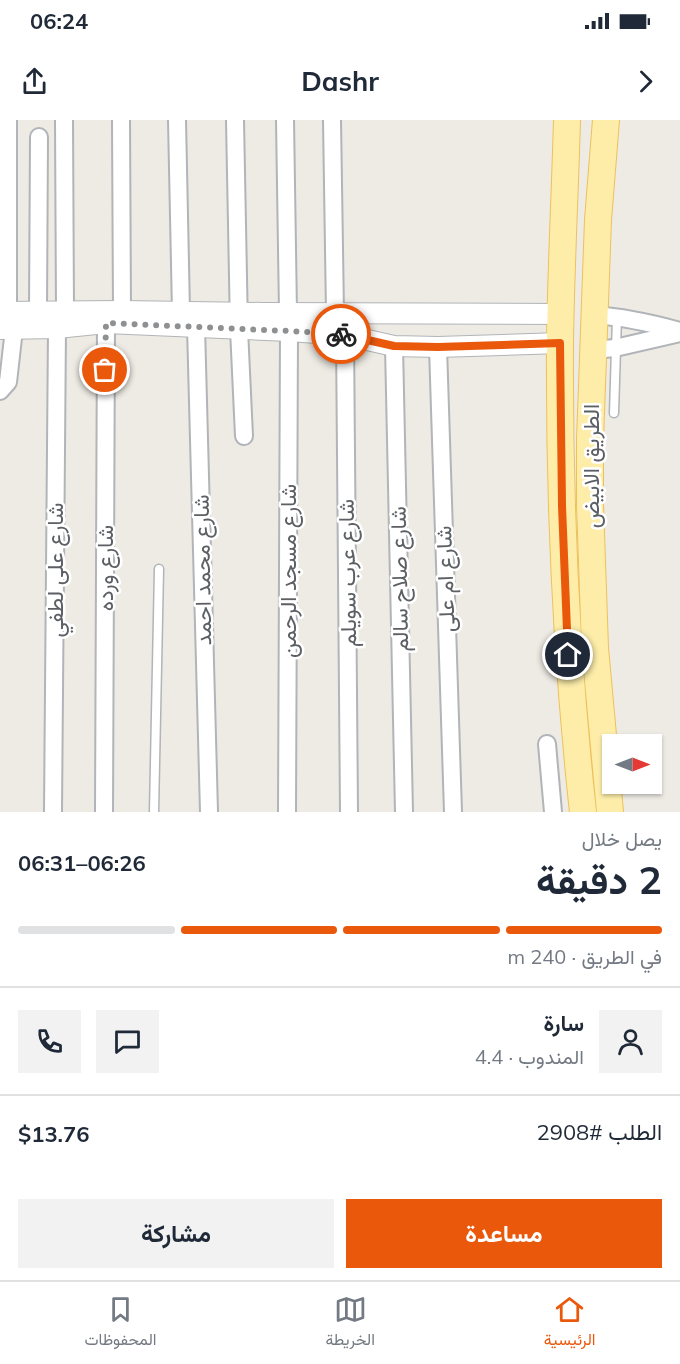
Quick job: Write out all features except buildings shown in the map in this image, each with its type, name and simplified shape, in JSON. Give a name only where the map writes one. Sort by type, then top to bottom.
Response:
[{"type":"main road","name":"الطريق الابيض","points":[[567,120],[560,343],[562,506],[568,655],[584,812]]},
{"type":"main road","name":"الطريق الابيض","points":[[606,120],[598,219],[605,316],[604,349],[590,450],[595,648],[610,812]]},
{"type":"street","points":[[0,391],[8,382],[6,320],[8,120]]},
{"type":"street","name":"شارع على لطفي","points":[[53,812],[64,120]]},
{"type":"street","points":[[121,120],[122,311]]},
{"type":"street","points":[[177,120],[181,312]]},
{"type":"street","points":[[235,120],[244,436]]},
{"type":"street","name":"شارع مسجد الرحمن","points":[[285,120],[289,322],[286,812]]},
{"type":"street","points":[[332,120],[335,313]]},
{"type":"street","points":[[38,311],[39,137]]},
{"type":"street","points":[[6,320],[38,311],[61,320],[122,311],[181,312],[239,321],[289,322],[394,346],[560,343]]},
{"type":"street","points":[[289,322],[335,313],[561,314]]},
{"type":"street","points":[[605,316],[643,321],[680,332]]},
{"type":"street","points":[[6,320],[61,320],[196,327],[239,321]]},
{"type":"street","name":"شارع ورده","points":[[104,812],[106,323]]},
{"type":"street","name":"شارع محمد احمد","points":[[196,327],[208,812]]},
{"type":"street","points":[[604,349],[680,332]]},
{"type":"street","name":"شارع عرب سويلم","points":[[345,335],[349,812]]},
{"type":"street","name":"شارع صلاح سالم","points":[[394,346],[404,812]]},
{"type":"street","name":"شارع ام على","points":[[438,347],[453,812]]},
{"type":"street","points":[[547,744],[553,812]]},
{"type":"lane","points":[[604,349],[614,413]]},
{"type":"lane","points":[[154,812],[159,569]]},
{"type":"way so far","points":[[105,370],[106,323],[341,334]]},
{"type":"route","points":[[341,334],[394,346],[560,343],[562,506],[568,655]]}]
